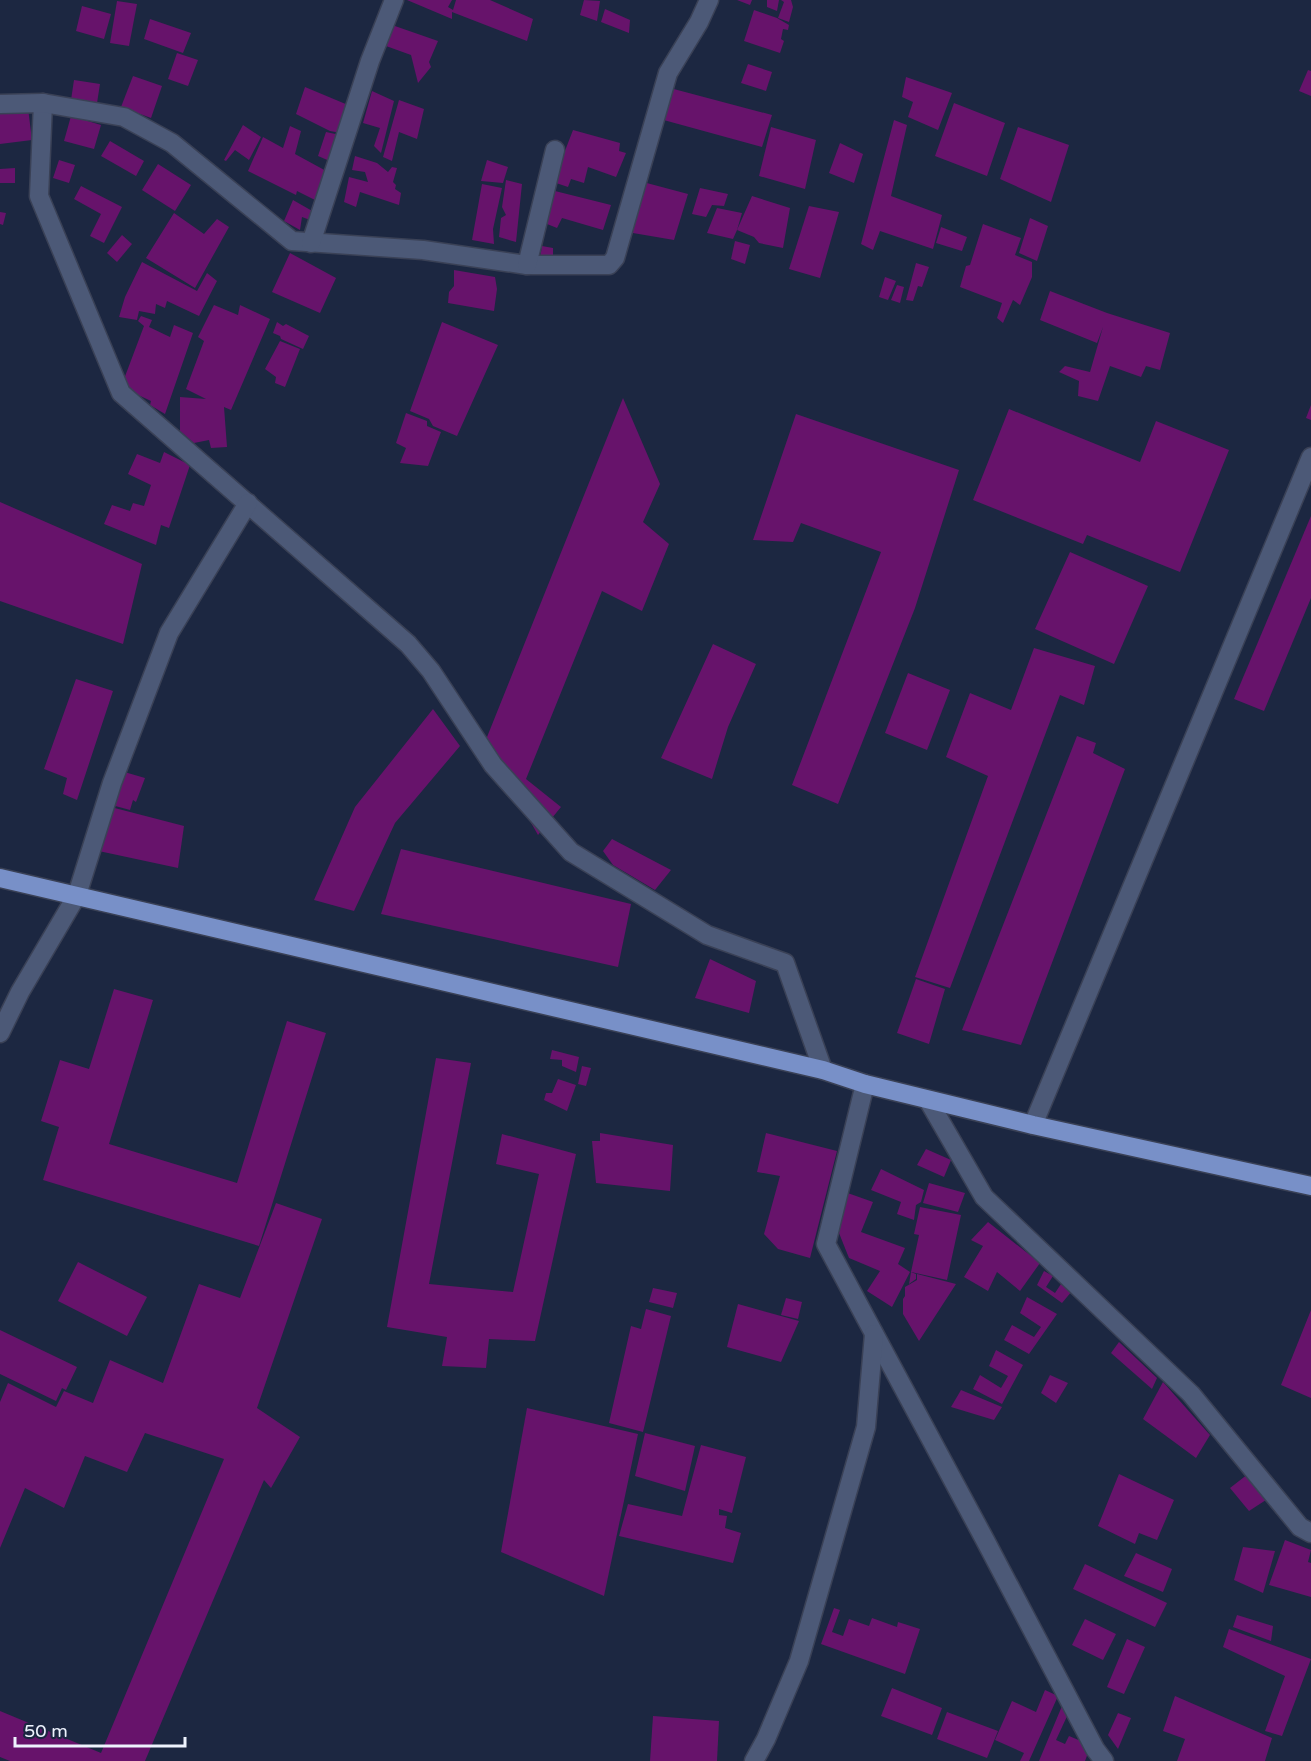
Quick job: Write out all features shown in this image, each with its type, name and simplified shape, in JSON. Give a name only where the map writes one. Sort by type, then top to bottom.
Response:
[{"type":"main road","points":[[0,878],[823,1070],[865,1084],[1033,1125],[1311,1186]]},
{"type":"street","points":[[311,243],[370,61],[394,0]]},
{"type":"street","points":[[0,104],[43,103],[124,117],[172,143],[292,242],[423,250],[527,265],[609,265],[615,258],[668,74],[699,22],[709,0]]},
{"type":"street","points":[[43,103],[39,195],[121,393],[408,644],[431,671],[494,765],[571,852],[707,935],[785,963],[823,1070]]},
{"type":"street","points":[[527,265],[555,150]]},
{"type":"street","points":[[1033,1125],[1311,457]]},
{"type":"street","points":[[0,1033],[20,992],[77,895],[112,783],[169,633],[248,503]]},
{"type":"street","points":[[865,1084],[826,1244],[1095,1749],[1104,1761]]},
{"type":"street","points":[[928,1100],[984,1197],[1191,1394],[1300,1527],[1311,1533]]},
{"type":"street","points":[[754,1761],[766,1739],[799,1661],[866,1427],[874,1334]]},
{"type":"building","points":[[407,0],[452,0],[448,7],[453,10],[456,0],[490,0],[533,19],[527,41],[452,12],[452,19]]},
{"type":"building","points":[[584,0],[600,1],[597,21],[580,15]]},
{"type":"building","points":[[737,0],[752,0],[750,5]]},
{"type":"building","points":[[767,0],[779,0],[777,11],[767,7]]},
{"type":"building","points":[[781,0],[791,0],[793,7],[789,22],[778,18],[784,2]]},
{"type":"building","points":[[117,1],[137,4],[129,46],[110,43]]},
{"type":"building","points":[[82,6],[111,14],[104,39],[76,31]]},
{"type":"building","points":[[605,9],[630,20],[629,33],[601,22]]},
{"type":"building","points":[[754,10],[789,25],[788,30],[783,29],[781,39],[784,41],[780,53],[744,41]]},
{"type":"building","points":[[150,19],[191,33],[183,53],[144,39]]},
{"type":"building","points":[[392,25],[438,41],[429,62],[431,67],[418,83],[411,55],[386,46]]},
{"type":"building","points":[[177,53],[198,60],[188,86],[168,79]]},
{"type":"building","points":[[748,64],[772,72],[766,91],[741,83]]},
{"type":"building","points":[[1308,70],[1311,71],[1311,96],[1299,91]]},
{"type":"building","points":[[133,76],[162,86],[151,118],[121,107]]},
{"type":"building","points":[[906,77],[952,93],[938,130],[908,117],[913,102],[902,97]]},
{"type":"building","points":[[74,80],[100,84],[97,103],[71,100]]},
{"type":"building","points":[[305,87],[348,105],[341,133],[330,131],[296,114]]},
{"type":"building","points":[[670,88],[772,115],[762,147],[660,119]]},
{"type":"building","points":[[372,91],[394,101],[381,153],[374,146],[380,128],[363,123]]},
{"type":"building","points":[[399,100],[424,109],[417,139],[399,132],[392,161],[383,157]]},
{"type":"building","points":[[954,103],[1005,123],[987,176],[935,156]]},
{"type":"building","points":[[28,108],[32,140],[0,144],[0,112]]},
{"type":"building","points":[[71,116],[101,125],[94,149],[64,141]]},
{"type":"building","points":[[894,120],[907,125],[891,196],[942,215],[933,249],[880,231],[873,250],[861,244]]},
{"type":"building","points":[[243,125],[261,137],[249,160],[235,150],[226,161],[224,160]]},
{"type":"building","points":[[290,126],[301,131],[295,154],[328,172],[317,201],[297,191],[296,195],[248,171],[263,137],[283,148]]},
{"type":"building","points":[[771,127],[816,140],[805,189],[759,176]]},
{"type":"building","points":[[1018,127],[1069,145],[1051,202],[1000,179]]},
{"type":"building","points":[[573,130],[620,143],[619,151],[626,153],[616,177],[588,167],[584,183],[571,179],[568,187],[553,182]]},
{"type":"building","points":[[326,132],[340,135],[332,162],[318,156]]},
{"type":"building","points":[[110,141],[144,161],[136,176],[101,156]]},
{"type":"building","points":[[840,143],[863,154],[854,183],[829,173]]},
{"type":"building","points":[[355,156],[377,163],[388,172],[392,167],[397,168],[393,182],[396,185],[395,189],[401,193],[399,205],[360,192],[356,207],[344,202],[349,177],[368,182],[365,172],[352,170]]},
{"type":"building","points":[[59,160],[75,165],[69,183],[53,178]]},
{"type":"building","points":[[487,160],[508,167],[503,183],[481,181]]},
{"type":"building","points":[[158,164],[191,185],[175,211],[142,190]]},
{"type":"building","points":[[15,168],[15,183],[0,183],[0,169]]},
{"type":"building","points":[[506,180],[522,184],[516,242],[499,237],[501,218],[506,215],[502,207]]},
{"type":"building","points":[[643,182],[688,194],[674,240],[627,232]]},
{"type":"building","points":[[482,184],[502,188],[493,229],[494,244],[472,240]]},
{"type":"building","points":[[81,186],[122,207],[104,243],[90,236],[101,214],[74,199]]},
{"type":"building","points":[[700,188],[728,194],[724,206],[712,205],[706,217],[692,214]]},
{"type":"building","points":[[555,191],[611,205],[603,230],[562,218],[557,228],[547,224]]},
{"type":"building","points":[[752,196],[790,208],[783,248],[759,243],[754,237],[737,230]]},
{"type":"building","points":[[293,200],[314,212],[310,220],[302,217],[300,230],[284,221]]},
{"type":"building","points":[[809,206],[839,212],[820,278],[789,269]]},
{"type":"building","points":[[717,208],[742,213],[733,239],[707,233]]},
{"type":"building","points":[[0,212],[6,213],[3,225],[0,224]]},
{"type":"building","points":[[174,213],[204,234],[217,219],[229,227],[195,288],[146,258]]},
{"type":"building","points":[[1030,218],[1048,226],[1037,261],[1019,253]]},
{"type":"building","points":[[983,224],[1021,238],[1015,255],[1032,262],[1032,277],[1020,305],[1013,300],[1003,323],[997,318],[1002,303],[960,287],[966,266],[970,265]]},
{"type":"building","points":[[941,227],[967,237],[962,251],[936,243]]},
{"type":"building","points":[[122,235],[132,244],[117,262],[107,253]]},
{"type":"building","points":[[735,241],[750,245],[745,264],[731,259]]},
{"type":"building","points":[[542,246],[553,248],[553,256],[540,258]]},
{"type":"building","points":[[290,253],[336,278],[320,313],[272,292]]},
{"type":"building","points":[[142,262],[197,291],[207,273],[217,281],[199,316],[167,301],[165,308],[156,304],[155,314],[139,311],[137,320],[119,317],[125,297]]},
{"type":"building","points":[[916,263],[929,267],[922,287],[918,286],[913,301],[906,300]]},
{"type":"building","points":[[454,270],[495,277],[497,289],[494,311],[448,303],[449,292],[454,286]]},
{"type":"building","points":[[885,277],[896,281],[888,300],[879,297]]},
{"type":"building","points":[[897,285],[904,287],[900,303],[891,300]]},
{"type":"building","points":[[1050,291],[1107,313],[1170,333],[1160,370],[1146,366],[1141,377],[1110,366],[1098,401],[1078,396],[1079,381],[1059,372],[1065,366],[1090,372],[1103,327],[1097,343],[1040,320]]},
{"type":"building","points":[[214,305],[238,315],[240,305],[270,319],[231,410],[224,407],[227,447],[211,448],[209,440],[194,443],[180,431],[180,397],[206,399],[186,389],[204,341],[198,337]]},
{"type":"building","points":[[141,316],[152,320],[149,327],[170,337],[174,325],[193,333],[165,414],[150,405],[151,401],[121,387],[144,326],[138,321]]},
{"type":"building","points":[[277,322],[309,336],[303,349],[273,333]]},
{"type":"building","points":[[442,322],[498,345],[457,436],[433,426],[429,419],[410,411]]},
{"type":"building","points":[[280,341],[300,349],[285,387],[275,383],[276,377],[265,369]]},
{"type":"building","points":[[623,398],[660,484],[643,522],[669,544],[642,611],[602,591],[526,779],[561,807],[538,835],[485,742]]},
{"type":"building","points":[[1311,405],[1311,420],[1306,418]]},
{"type":"building","points":[[1009,409],[1140,462],[1156,421],[1229,450],[1180,572],[1087,535],[1083,544],[973,500]]},
{"type":"building","points":[[406,413],[427,421],[427,426],[441,432],[428,466],[400,463],[406,448],[396,443]]},
{"type":"building","points":[[796,414],[959,470],[915,608],[838,804],[792,785],[881,552],[801,523],[793,542],[753,540]]},
{"type":"building","points":[[164,452],[190,465],[169,528],[161,525],[156,545],[104,524],[112,505],[130,511],[133,503],[144,506],[151,485],[128,474],[137,454],[160,463]]},
{"type":"building","points":[[0,502],[142,564],[123,644],[0,601]]},
{"type":"building","points":[[1311,516],[1311,598],[1264,711],[1234,699]]},
{"type":"building","points":[[1070,552],[1148,586],[1114,664],[1035,629]]},
{"type":"building","points":[[713,644],[756,664],[728,727],[712,779],[661,758]]},
{"type":"building","points":[[1034,648],[1095,666],[1084,705],[1060,695],[950,988],[915,977],[988,776],[946,757],[970,693],[1011,710]]},
{"type":"building","points":[[908,673],[950,690],[927,750],[885,733]]},
{"type":"building","points":[[76,679],[113,691],[77,800],[63,794],[67,778],[44,769]]},
{"type":"building","points":[[433,709],[460,746],[395,823],[354,911],[314,900],[355,807]]},
{"type":"building","points":[[1077,736],[1096,743],[1093,753],[1125,769],[1021,1045],[962,1030]]},
{"type":"building","points":[[121,771],[145,778],[136,802],[133,800],[130,810],[108,804]]},
{"type":"building","points":[[107,806],[184,826],[178,868],[94,850]]},
{"type":"building","points":[[612,839],[671,870],[655,890],[613,865],[603,851]]},
{"type":"building","points":[[401,849],[631,904],[618,967],[381,914]]},
{"type":"building","points":[[710,959],[756,981],[749,1013],[695,998]]},
{"type":"building","points":[[916,979],[945,989],[929,1044],[897,1033]]},
{"type":"building","points":[[114,989],[153,1000],[109,1144],[237,1183],[287,1021],[326,1033],[259,1246],[43,1180],[59,1127],[41,1121],[60,1060],[89,1069]]},
{"type":"building","points":[[552,1050],[579,1057],[576,1072],[562,1066],[562,1060],[550,1059]]},
{"type":"building","points":[[436,1058],[471,1063],[429,1284],[513,1292],[539,1174],[496,1164],[502,1134],[576,1154],[535,1341],[489,1339],[486,1368],[442,1366],[447,1337],[387,1327]]},
{"type":"building","points":[[582,1066],[591,1068],[586,1086],[578,1084]]},
{"type":"building","points":[[558,1079],[576,1085],[567,1111],[544,1100],[546,1093],[552,1093]]},
{"type":"building","points":[[600,1133],[673,1145],[670,1191],[596,1183],[592,1141],[600,1141]]},
{"type":"building","points":[[766,1133],[837,1151],[810,1258],[778,1249],[764,1234],[780,1176],[757,1172]]},
{"type":"building","points":[[926,1149],[951,1160],[944,1177],[917,1165]]},
{"type":"building","points":[[881,1169],[924,1190],[921,1202],[916,1205],[914,1220],[897,1214],[901,1202],[871,1190]]},
{"type":"building","points":[[929,1183],[965,1193],[958,1212],[923,1203]]},
{"type":"building","points":[[842,1191],[873,1202],[861,1232],[905,1248],[898,1264],[910,1272],[892,1307],[867,1291],[880,1271],[849,1258],[839,1233]]},
{"type":"building","points":[[276,1203],[322,1219],[257,1408],[300,1437],[271,1488],[264,1480],[145,1761],[10,1761],[0,1757],[0,1711],[101,1753],[224,1459],[145,1433],[127,1472],[85,1456],[64,1508],[25,1488],[0,1548],[0,1402],[8,1383],[56,1407],[64,1391],[93,1403],[110,1360],[163,1383],[199,1284],[240,1298]]},
{"type":"building","points":[[920,1207],[961,1215],[947,1280],[911,1272],[919,1235],[914,1234]]},
{"type":"building","points":[[988,1222],[1040,1263],[1020,1291],[997,1272],[988,1291],[964,1277],[983,1246],[971,1240]]},
{"type":"building","points":[[78,1262],[147,1297],[127,1336],[58,1301]]},
{"type":"building","points":[[1044,1271],[1053,1276],[1046,1287],[1055,1293],[1061,1284],[1072,1291],[1062,1303],[1037,1285]]},
{"type":"building","points":[[911,1272],[916,1274],[916,1279],[909,1284]]},
{"type":"building","points":[[917,1274],[956,1284],[919,1341],[903,1314],[905,1287],[917,1280]]},
{"type":"building","points":[[653,1288],[677,1293],[673,1308],[649,1302]]},
{"type":"building","points":[[1027,1297],[1057,1314],[1029,1354],[1004,1340],[1012,1325],[1034,1337],[1041,1327],[1020,1313]]},
{"type":"building","points":[[786,1298],[802,1302],[798,1319],[781,1315]]},
{"type":"building","points":[[738,1304],[799,1321],[781,1362],[727,1347]]},
{"type":"building","points":[[646,1309],[671,1316],[643,1432],[609,1423],[631,1326],[641,1329]]},
{"type":"building","points":[[1311,1310],[1311,1398],[1281,1385]]},
{"type":"building","points":[[0,1330],[77,1367],[66,1390],[62,1388],[56,1401],[0,1374]]},
{"type":"building","points":[[1119,1342],[1157,1378],[1152,1389],[1111,1353]]},
{"type":"building","points":[[996,1350],[1023,1365],[1002,1404],[973,1389],[980,1375],[1001,1388],[1008,1376],[989,1366]]},
{"type":"building","points":[[1050,1375],[1068,1383],[1056,1403],[1041,1393]]},
{"type":"building","points":[[1163,1382],[1210,1435],[1196,1458],[1143,1419]]},
{"type":"building","points":[[961,1390],[1002,1407],[994,1420],[951,1407]]},
{"type":"building","points":[[527,1408],[638,1434],[604,1596],[501,1552]]},
{"type":"building","points":[[645,1433],[695,1446],[685,1491],[635,1476]]},
{"type":"building","points":[[701,1445],[746,1457],[732,1513],[719,1509],[719,1515],[727,1516],[725,1528],[741,1533],[733,1563],[619,1536],[628,1504],[682,1516]]},
{"type":"building","points":[[1119,1474],[1174,1500],[1157,1540],[1139,1533],[1135,1544],[1098,1526]]},
{"type":"building","points":[[1248,1474],[1269,1498],[1249,1511],[1230,1488]]},
{"type":"building","points":[[1285,1540],[1311,1550],[1308,1562],[1311,1563],[1311,1597],[1269,1585]]},
{"type":"building","points":[[1243,1547],[1275,1551],[1263,1593],[1234,1580]]},
{"type":"building","points":[[1136,1553],[1172,1569],[1163,1592],[1124,1576]]},
{"type":"building","points":[[1085,1564],[1167,1603],[1155,1627],[1073,1589]]},
{"type":"building","points":[[834,1608],[840,1610],[832,1632],[843,1636],[849,1619],[869,1626],[872,1618],[897,1627],[898,1622],[920,1629],[905,1674],[821,1644]]},
{"type":"building","points":[[1237,1615],[1273,1626],[1271,1641],[1233,1627]]},
{"type":"building","points":[[1085,1619],[1116,1634],[1103,1660],[1072,1645]]},
{"type":"building","points":[[1229,1629],[1311,1659],[1282,1736],[1265,1731],[1285,1676],[1223,1647]]},
{"type":"building","points":[[1127,1639],[1145,1647],[1124,1694],[1107,1687]]},
{"type":"building","points":[[892,1688],[942,1708],[932,1735],[881,1716]]},
{"type":"building","points":[[1045,1690],[1058,1696],[1029,1761],[1020,1761],[1024,1753],[995,1740],[1012,1701],[1036,1712]]},
{"type":"building","points":[[1175,1696],[1272,1738],[1265,1761],[1177,1761],[1185,1739],[1163,1731]]},
{"type":"building","points":[[1062,1706],[1069,1712],[1056,1740],[1065,1744],[1069,1736],[1081,1741],[1088,1753],[1085,1761],[1039,1761]]},
{"type":"building","points":[[947,1712],[998,1731],[987,1758],[937,1739]]},
{"type":"building","points":[[1118,1713],[1131,1718],[1118,1749],[1108,1735]]},
{"type":"building","points":[[653,1716],[719,1721],[717,1761],[650,1761]]}]
